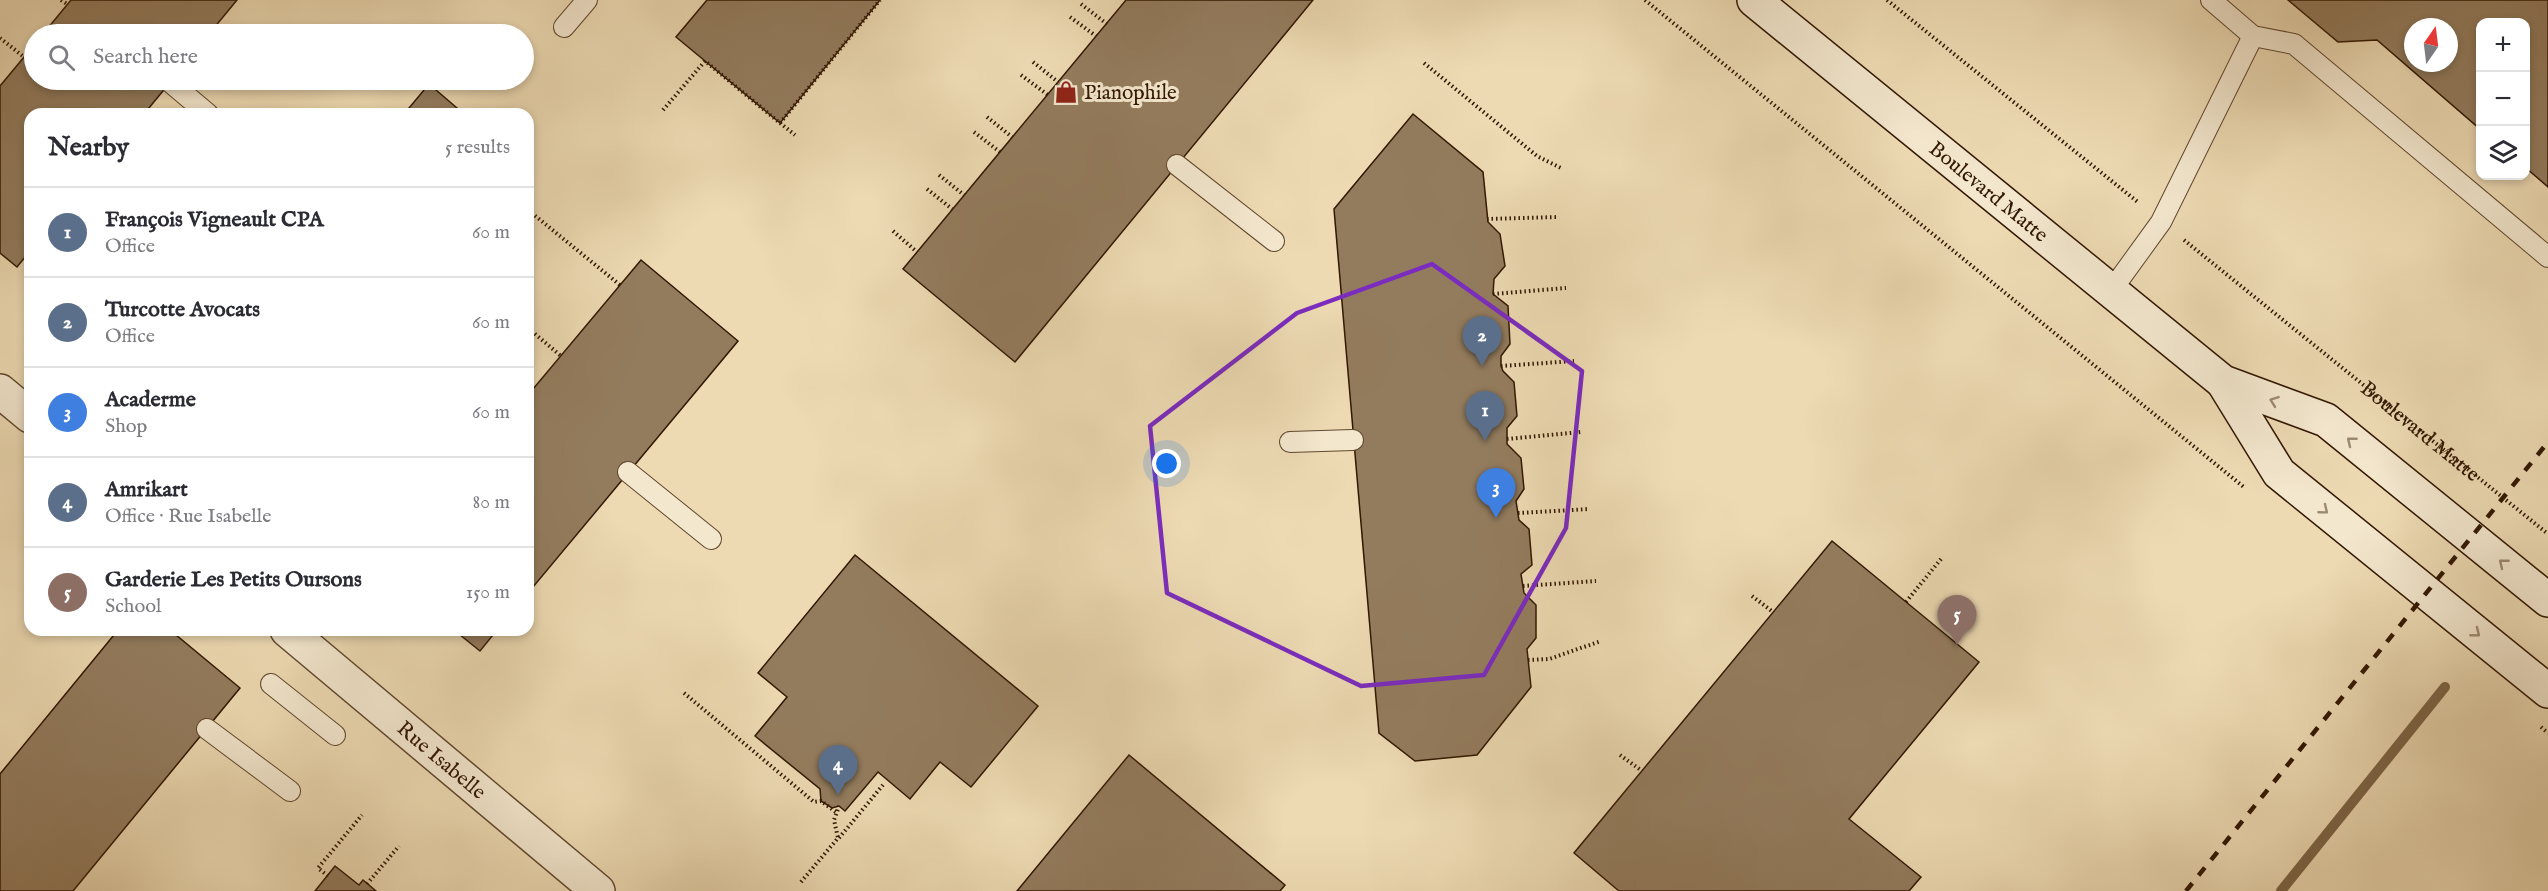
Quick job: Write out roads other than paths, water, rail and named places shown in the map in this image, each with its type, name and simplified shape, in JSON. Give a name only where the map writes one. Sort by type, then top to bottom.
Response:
[{"type":"main road","name":"Boulevard Matte","points":[[1767,4],[2223,382],[2326,420],[2548,600]]},
{"type":"main road","name":"Boulevard Matte","points":[[2223,382],[2279,473],[2548,691]]},
{"type":"main road","points":[[0,392],[24,411]]},
{"type":"main road","name":"Rue Isabelle","points":[[294,636],[598,891]]},
{"type":"lane","points":[[564,27],[587,0]]},
{"type":"lane","points":[[2211,0],[2253,36],[2294,44],[2548,256]]},
{"type":"lane","points":[[2111,291],[2161,222],[2253,36]]},
{"type":"lane","points":[[180,90],[201,108]]},
{"type":"lane","points":[[1177,165],[1274,241]]},
{"type":"lane","points":[[1290,442],[1353,440]]},
{"type":"lane","points":[[628,472],[711,539]]},
{"type":"lane","points":[[271,684],[335,735]]},
{"type":"lane","points":[[207,729],[290,791]]},
{"type":"waterway","points":[[2281,891],[2445,687]]},
{"type":"railway","points":[[2186,891],[2548,442]]},
{"type":"place","name":"Pianophile","points":[[1066,92]]},
{"type":"place","name":"Turcotte Avocats","points":[[1482,366]]},
{"type":"place","name":"François Vigneault CPA","points":[[1485,441]]},
{"type":"place","name":"Acaderme","points":[[1496,518]]},
{"type":"place","name":"Garderie Les Petits Oursons","points":[[1957,645]]},
{"type":"place","name":"Amrikart","points":[[838,795]]}]
